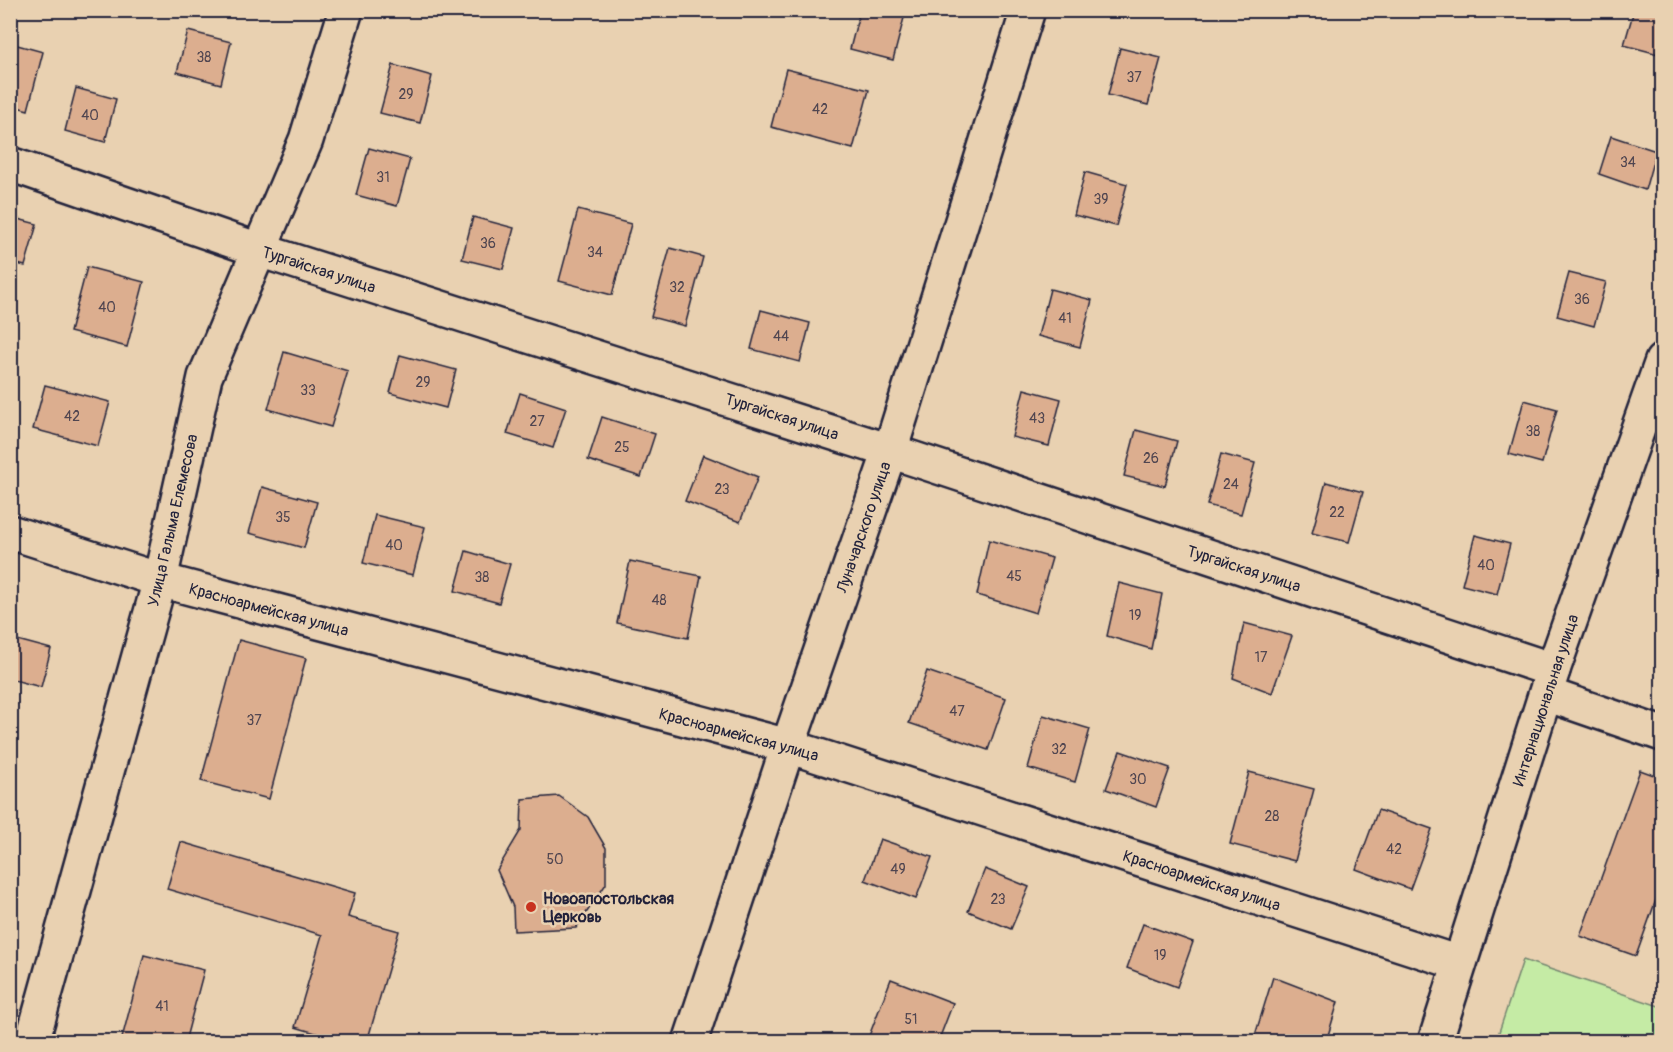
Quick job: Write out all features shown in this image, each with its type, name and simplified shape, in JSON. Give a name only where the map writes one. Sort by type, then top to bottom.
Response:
[{"type":"street","name":"Улица Галыма Елемесова","points":[[32,1041],[160,580],[205,377],[306,140],[346,10]]},
{"type":"street","name":"Луначарского улица","points":[[690,1041],[788,746],[890,451],[1028,10]]},
{"type":"street","name":"Тургайская улица","points":[[10,164],[259,250],[890,451],[1549,682],[1662,734]]},
{"type":"street","name":"Интернациональная улица","points":[[1435,1041],[1549,682],[1662,360]]},
{"type":"street","name":"Красноармейская улица","points":[[10,532],[160,580],[788,746],[1459,963]]},
{"type":"green space","points":[[1523,960],[1662,1007],[1662,1041],[1496,1041]]},
{"type":"building","points":[[860,10],[906,10],[893,60],[850,49]]},
{"type":"building","points":[[1634,10],[1662,10],[1662,55],[1624,45]]},
{"type":"building","points":[[188,31],[231,42],[221,84],[177,72]]},
{"type":"building","points":[[10,43],[43,52],[28,110],[10,105]]},
{"type":"building","points":[[1120,48],[1161,58],[1148,105],[1108,95]]},
{"type":"building","points":[[393,65],[432,76],[420,123],[380,113]]},
{"type":"building","points":[[786,69],[869,90],[853,149],[771,127]]},
{"type":"building","points":[[76,88],[116,99],[105,142],[65,131]]},
{"type":"building","points":[[1611,136],[1656,151],[1645,190],[1599,174]]},
{"type":"building","points":[[369,148],[410,159],[397,206],[356,195]]},
{"type":"building","points":[[1085,172],[1127,184],[1116,226],[1074,215]]},
{"type":"building","points":[[578,210],[631,224],[612,295],[559,281]]},
{"type":"building","points":[[10,217],[37,224],[25,266],[10,262]]},
{"type":"building","points":[[473,217],[514,228],[503,269],[462,259]]},
{"type":"building","points":[[670,248],[703,257],[685,326],[651,317]]},
{"type":"building","points":[[87,267],[144,282],[127,347],[70,332]]},
{"type":"building","points":[[1569,273],[1606,282],[1594,326],[1557,316]]},
{"type":"building","points":[[1050,289],[1092,300],[1080,347],[1038,336]]},
{"type":"building","points":[[761,310],[810,323],[800,362],[751,349]]},
{"type":"building","points":[[284,352],[348,371],[331,427],[268,409]]},
{"type":"building","points":[[400,355],[456,370],[446,408],[390,393]]},
{"type":"building","points":[[45,385],[110,402],[98,446],[33,429]]},
{"type":"building","points":[[1024,389],[1061,399],[1049,446],[1012,437]]},
{"type":"building","points":[[520,393],[566,408],[553,448],[507,434]]},
{"type":"building","points":[[1524,400],[1557,409],[1542,463],[1509,454]]},
{"type":"building","points":[[602,417],[655,434],[641,477],[588,460]]},
{"type":"building","points":[[1136,430],[1177,441],[1165,486],[1124,476]]},
{"type":"building","points":[[1221,454],[1255,463],[1241,514],[1207,505]]},
{"type":"building","points":[[703,455],[758,477],[740,522],[685,501]]},
{"type":"building","points":[[1326,482],[1363,492],[1349,542],[1312,533]]},
{"type":"building","points":[[262,487],[317,502],[304,548],[249,533]]},
{"type":"building","points":[[375,515],[425,527],[413,575],[363,563]]},
{"type":"building","points":[[1475,535],[1510,544],[1497,594],[1462,585]]},
{"type":"building","points":[[989,540],[1052,558],[1036,613],[977,595]]},
{"type":"building","points":[[466,551],[510,564],[499,603],[455,591]]},
{"type":"building","points":[[630,561],[701,576],[688,638],[617,623]]},
{"type":"building","points":[[1119,583],[1162,594],[1151,649],[1107,636]]},
{"type":"building","points":[[1244,623],[1292,636],[1272,693],[1233,678]]},
{"type":"building","points":[[10,638],[51,649],[41,687],[10,679]]},
{"type":"building","points":[[239,640],[306,658],[269,799],[201,781]]},
{"type":"building","points":[[927,671],[1006,698],[988,750],[909,723]]},
{"type":"building","points":[[1043,715],[1090,729],[1075,782],[1028,768]]},
{"type":"building","points":[[1120,751],[1170,768],[1156,807],[1106,789]]},
{"type":"building","points":[[1640,770],[1662,778],[1662,883],[1636,956],[1580,936]]},
{"type":"building","points":[[1249,772],[1314,789],[1295,861],[1230,844]]},
{"type":"building","points":[[559,796],[588,817],[606,848],[606,884],[576,928],[514,931],[513,907],[497,870],[521,830],[522,799]]},
{"type":"building","points":[[1378,810],[1432,829],[1410,889],[1356,869]]},
{"type":"building","points":[[880,839],[932,857],[916,899],[865,880]]},
{"type":"building","points":[[181,842],[355,893],[348,917],[399,931],[367,1042],[346,1042],[295,1027],[322,935],[167,889]]},
{"type":"building","points":[[985,869],[1029,887],[1011,929],[968,911]]},
{"type":"building","points":[[1143,924],[1193,942],[1177,987],[1127,968]]},
{"type":"building","points":[[144,955],[204,970],[185,1042],[121,1042]]},
{"type":"building","points":[[1273,977],[1338,1002],[1326,1042],[1253,1042]]},
{"type":"building","points":[[891,979],[953,1003],[938,1042],[884,1042],[869,1036]]},
{"type":"place","name":"Новоапостольская Церковь","points":[[531,907]]}]
